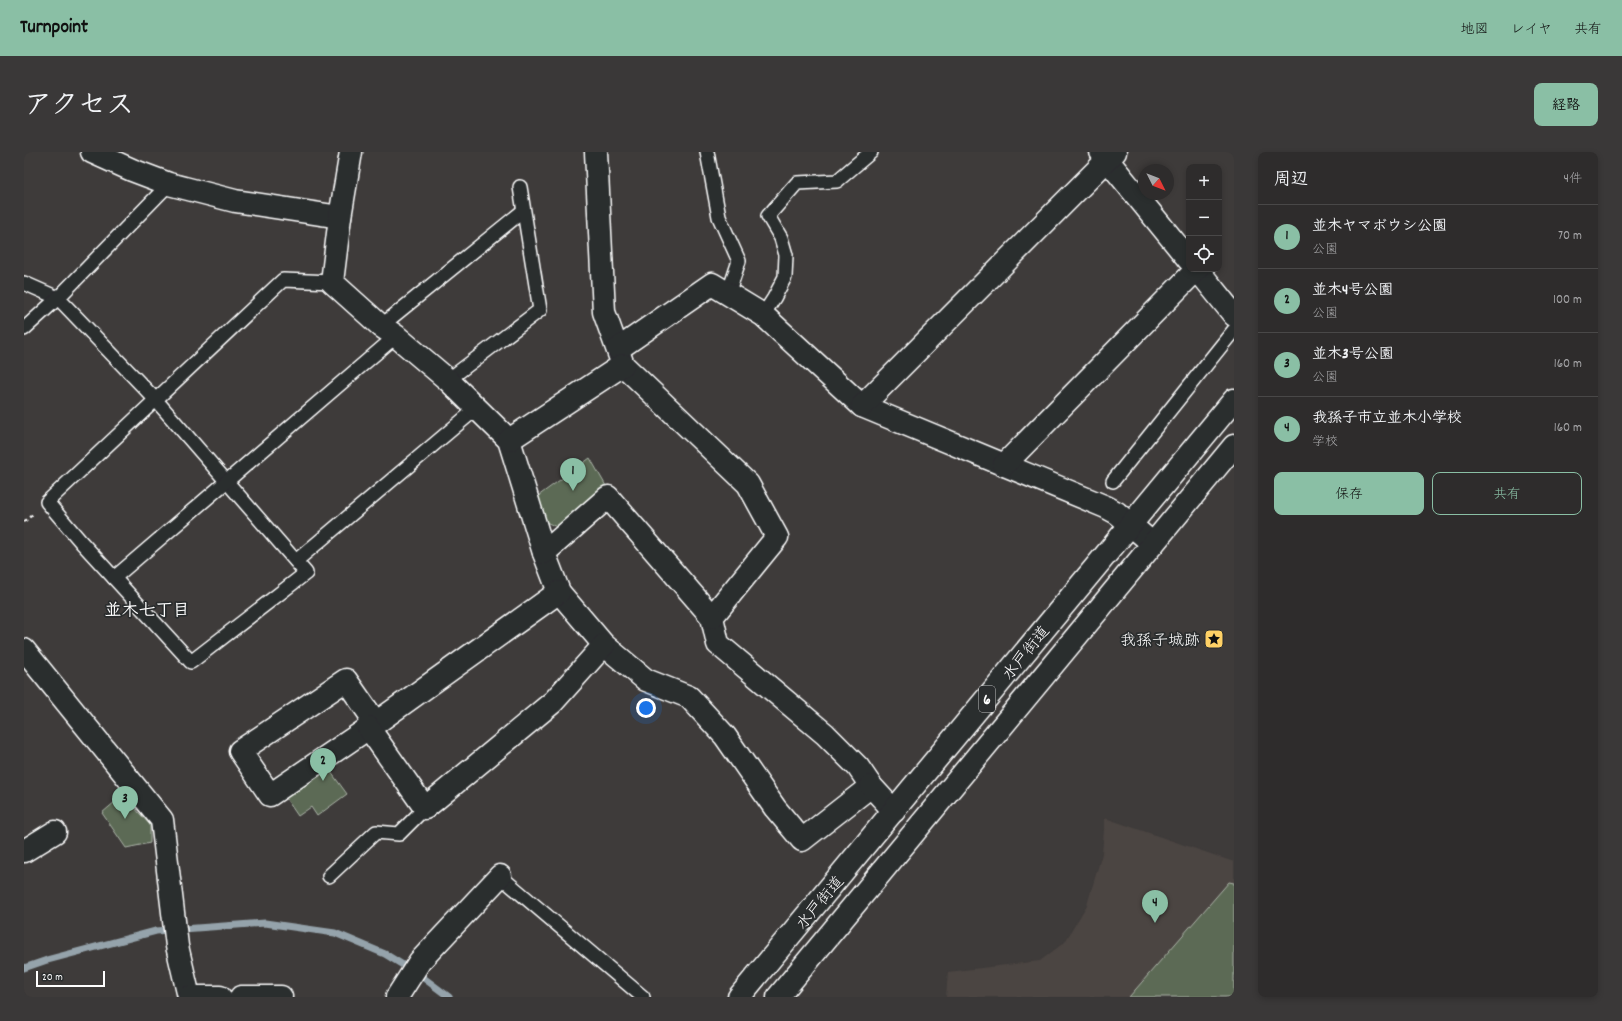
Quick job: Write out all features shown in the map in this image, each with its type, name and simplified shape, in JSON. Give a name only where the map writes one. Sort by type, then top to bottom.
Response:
[{"type":"main road","points":[[92,152],[132,170],[169,184],[235,201],[340,217]]},
{"type":"main road","points":[[351,152],[340,217],[332,282],[448,380],[509,440],[544,553],[559,592],[604,645],[646,680],[689,697],[724,736],[776,808],[802,840],[871,786]]},
{"type":"main road","points":[[596,152],[604,312],[621,357],[748,484],[777,536],[712,617]]},
{"type":"main road","points":[[862,406],[1108,155],[1186,256]]},
{"type":"main road","points":[[1004,465],[1194,272]]},
{"type":"main road","points":[[1199,272],[1234,315]]},
{"type":"main road","points":[[509,440],[621,357],[712,284],[763,315],[862,406],[1106,508],[1116,513],[1153,544]]},
{"type":"main road","name":"水戸街道","points":[[740,997],[1234,400]]},
{"type":"main road","name":"水戸街道","points":[[778,997],[1234,446]]},
{"type":"main road","points":[[544,553],[608,497],[712,617],[718,644],[824,734],[858,767],[871,786],[894,811]]},
{"type":"main road","points":[[559,592],[372,725],[270,795],[240,751],[346,680],[372,725],[425,808],[553,702],[604,645]]},
{"type":"main road","points":[[24,650],[162,820],[177,946],[189,997],[220,997]]},
{"type":"main road","points":[[24,851],[55,832]]},
{"type":"main road","points":[[400,992],[420,961],[500,876]]},
{"type":"main road","points":[[241,997],[281,997]]},
{"type":"lane","points":[[707,152],[719,217],[739,261],[728,294]]},
{"type":"lane","points":[[763,315],[785,277],[786,255],[781,238],[768,216],[797,183],[837,181],[871,152]]},
{"type":"lane","points":[[24,329],[58,298],[169,184]]},
{"type":"lane","points":[[448,380],[540,310],[520,187]]},
{"type":"lane","points":[[114,578],[227,481],[389,331],[523,211]]},
{"type":"lane","points":[[24,283],[58,298],[155,399],[306,573],[191,662],[47,502],[155,399],[283,280],[332,282]]},
{"type":"lane","points":[[1113,481],[1234,330]]},
{"type":"lane","points":[[296,561],[477,408]]},
{"type":"lane","points":[[329,876],[376,832],[399,834],[425,808]]},
{"type":"lane","points":[[500,876],[643,997]]},
{"type":"shaded area","points":[[1105,818],[1234,862],[1234,997],[946,997],[948,972],[1040,961],[1065,942],[1087,905],[1102,854]]},
{"type":"green space","points":[[590,458],[606,486],[559,528],[546,522],[538,496]]},
{"type":"green space","points":[[328,768],[347,794],[317,816],[311,807],[298,816],[285,797]]},
{"type":"green space","points":[[123,795],[150,825],[150,843],[126,848],[102,813]]},
{"type":"green space","points":[[1229,882],[1234,883],[1234,997],[1129,997]]},
{"type":"waterway","points":[[24,968],[47,960],[156,931],[265,923],[335,933],[385,954],[421,976],[449,997]]},
{"type":"place","name":"並木ヤマボウシ公園","points":[[573,491]]},
{"type":"place","name":"我孫子城跡","points":[[1214,639]]},
{"type":"place","name":"並木4号公園","points":[[323,781]]},
{"type":"place","name":"並木3号公園","points":[[125,819]]},
{"type":"place","name":"我孫子市立並木小学校","points":[[1155,923]]},
{"type":"district","name":"並木七丁目","points":[[147,609]]}]
